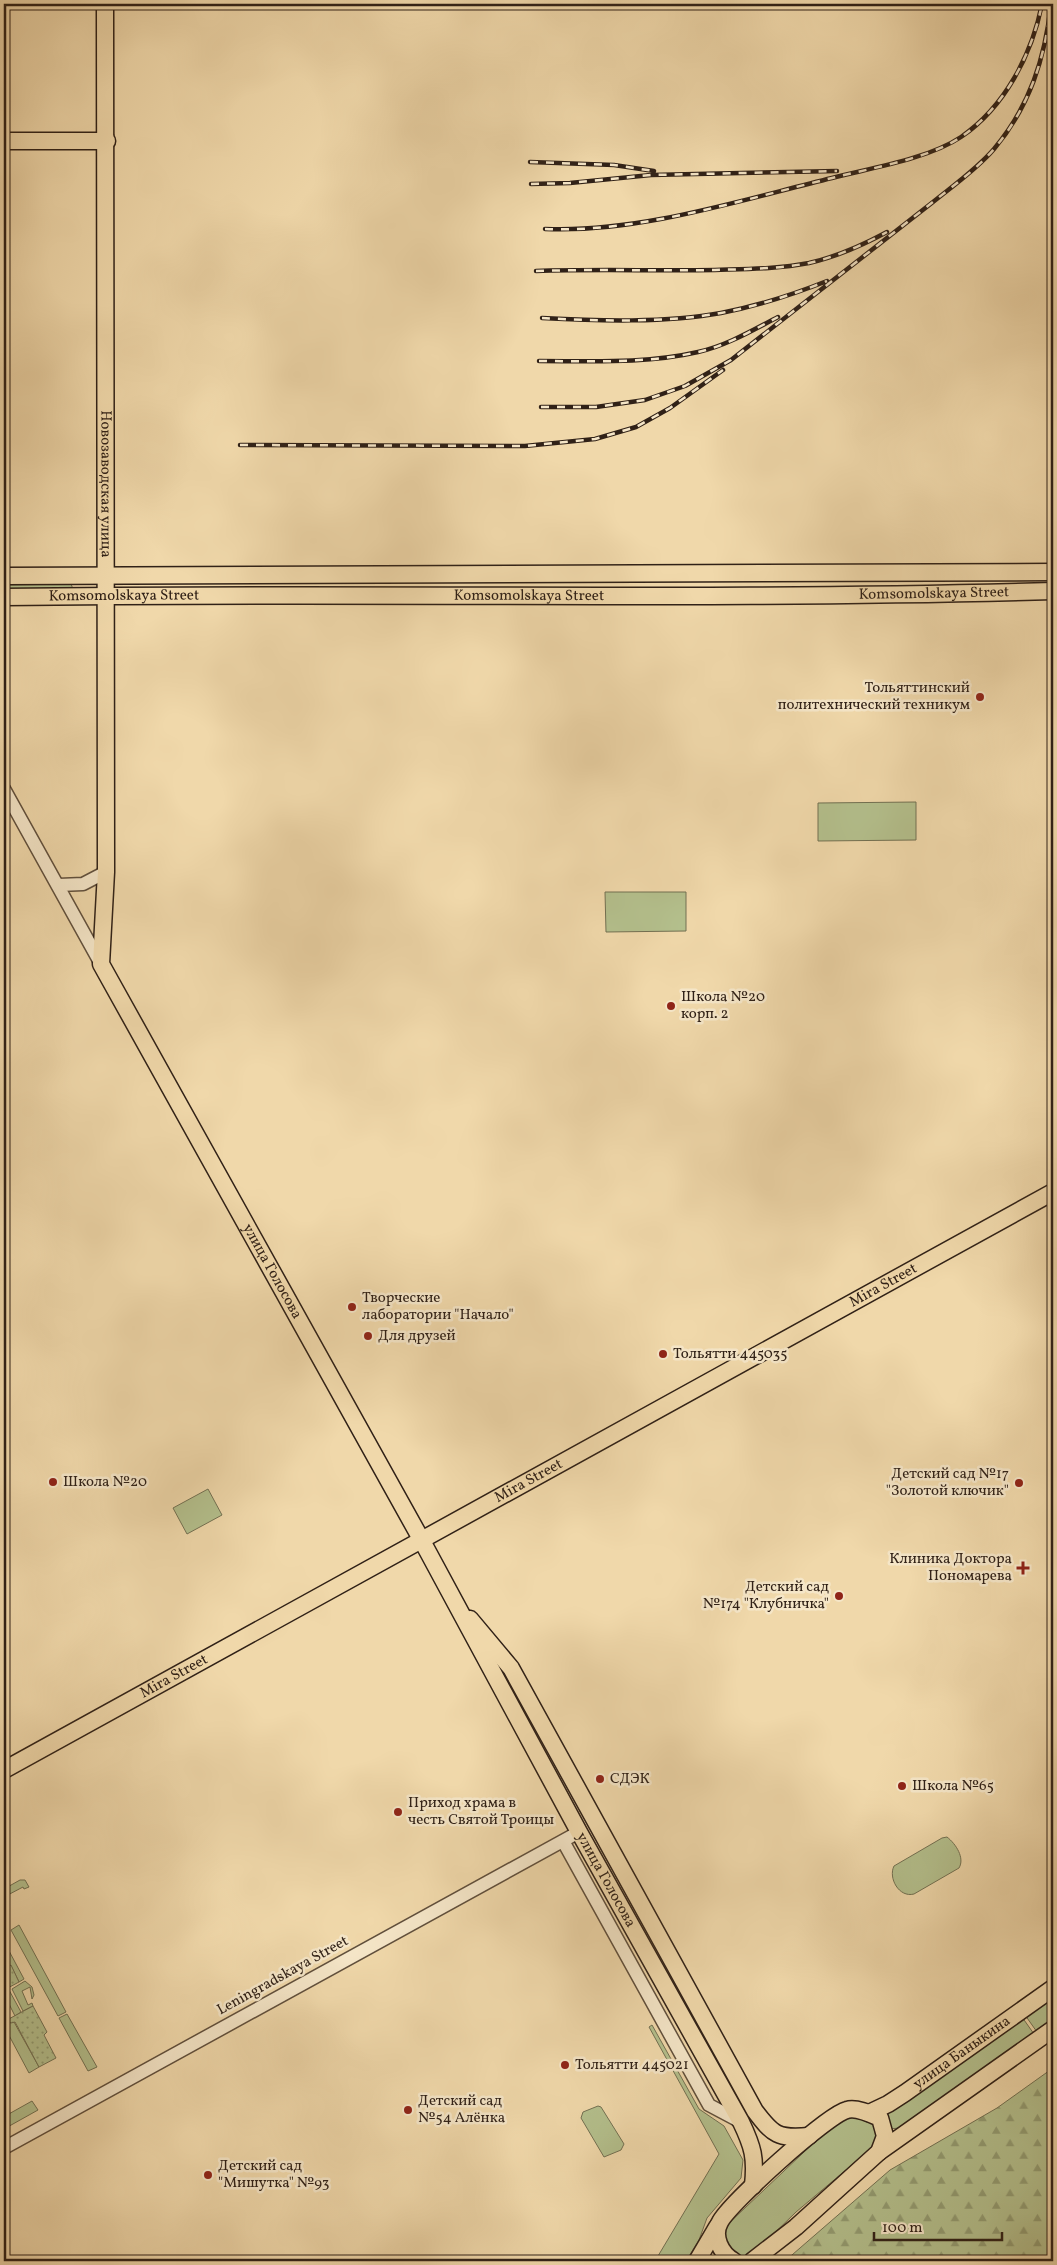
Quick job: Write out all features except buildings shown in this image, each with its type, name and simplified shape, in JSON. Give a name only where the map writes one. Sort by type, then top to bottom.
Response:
[{"type":"main road","name":"Новозаводская улица","points":[[102,964],[106,872],[107,141],[105,4]]},
{"type":"main road","points":[[4,142],[107,141]]},
{"type":"main road","name":"Komsomolskaya Street","points":[[4,576],[1053,572]]},
{"type":"main road","points":[[565,573],[566,596]]},
{"type":"main road","points":[[390,574],[390,596]]},
{"type":"main road","name":"Komsomolskaya Street","points":[[4,597],[889,596],[1053,591]]},
{"type":"main road","name":"улица Голосова","points":[[102,964],[420,1539],[624,1914],[741,2122],[753,2146],[755,2170],[753,2186]]},
{"type":"main road","name":"Mira Street","points":[[4,1770],[420,1539],[1053,1192]]},
{"type":"main road","name":"улица Голосова","points":[[441,1579],[467,1616],[512,1668],[755,2111],[770,2131],[786,2138],[809,2136]]},
{"type":"main road","points":[[494,1677],[503,1667],[512,1668]]},
{"type":"main road","points":[[624,1914],[635,1916],[640,1914],[642,1905]]},
{"type":"main road","name":"улица Баныкина","points":[[869,2113],[905,2093],[1053,1988]]},
{"type":"main road","points":[[752,2261],[796,2227],[879,2152],[1053,2029]]},
{"type":"main road","points":[[697,2261],[720,2222],[753,2186],[827,2121],[848,2109],[869,2113],[880,2118],[885,2136],[879,2152]]},
{"type":"main road","points":[[720,2222],[718,2243],[728,2258],[734,2261]]},
{"type":"street","points":[[4,789],[102,964]]},
{"type":"street","points":[[59,885],[84,884],[106,872]]},
{"type":"street","name":"Leningradskaya Street","points":[[4,2148],[579,1832]]},
{"type":"street","points":[[563,1841],[709,2106],[741,2122]]},
{"type":"green space","points":[[71,584],[73,589],[4,592],[4,585]]},
{"type":"green space","points":[[916,802],[916,840],[818,841],[818,803]]},
{"type":"green space","points":[[605,892],[686,892],[686,931],[606,932]]},
{"type":"green space","points":[[208,1489],[222,1515],[187,1534],[173,1508]]},
{"type":"green space","points":[[947,1837],[959,1851],[961,1864],[959,1868],[914,1894],[904,1893],[899,1890],[892,1876],[894,1866],[942,1838]]},
{"type":"green space","points":[[20,1880],[25,1880],[29,1887],[24,1889],[23,1887],[4,1897],[4,1889]]},
{"type":"green space","points":[[19,1925],[66,2012],[58,2016],[11,1930]]},
{"type":"green space","points":[[4,1947],[8,1949],[24,1979],[19,1982],[11,1966],[4,1969]]},
{"type":"green space","points":[[11,1965],[19,1982],[4,1990],[4,1969]]},
{"type":"green space","points":[[25,1981],[32,1987],[34,1995],[32,1999],[30,1987],[22,1991],[28,2005],[32,2003],[33,2006],[23,2011],[12,1989]]},
{"type":"green space","points":[[9,1990],[21,2012],[15,2016],[8,2002],[4,2000],[4,1993]]},
{"type":"green space","points":[[1053,1995],[1053,2020],[1037,2032],[1025,2015]]},
{"type":"green space","points":[[33,2006],[47,2032],[44,2035],[56,2058],[39,2067],[15,2022],[5,2021]]},
{"type":"green space","points":[[67,2014],[97,2067],[88,2071],[59,2018]]},
{"type":"green space","points":[[4,2016],[7,2023],[14,2022],[39,2067],[29,2073],[4,2026]]},
{"type":"green space","points":[[1022,2017],[1034,2034],[900,2128],[888,2129],[886,2114]]},
{"type":"green space","points":[[652,2025],[699,2109],[724,2126],[743,2160],[741,2178],[707,2218],[699,2240],[686,2261],[655,2261],[719,2154],[649,2027]]},
{"type":"green space","points":[[1053,2068],[1053,2261],[785,2261],[890,2170],[997,2108]]},
{"type":"green space","points":[[32,2101],[38,2110],[4,2129],[4,2110],[7,2115]]},
{"type":"green space","points":[[598,2106],[601,2107],[624,2144],[621,2150],[604,2157],[581,2118],[583,2112]]},
{"type":"green space","points":[[851,2115],[869,2119],[875,2129],[876,2136],[872,2148],[796,2212],[752,2255],[734,2256],[722,2235],[727,2225],[822,2135]]},
{"type":"railway","points":[[545,229],[617,226],[690,213],[899,162],[948,145],[977,125],[1003,95],[1024,60],[1042,4]]},
{"type":"railway","points":[[541,407],[596,407],[645,400],[685,386],[731,360],[957,183],[994,149],[1007,133],[1017,116],[1034,81],[1040,62],[1051,4]]},
{"type":"railway","points":[[530,162],[614,165],[654,171]]},
{"type":"railway","points":[[531,184],[570,183],[651,175],[837,171]]},
{"type":"railway","points":[[536,271],[715,270],[786,266],[809,263],[839,254],[887,232]]},
{"type":"railway","points":[[542,318],[655,320],[700,316],[761,303],[827,281]]},
{"type":"railway","points":[[539,361],[619,361],[678,356],[719,346],[778,317]]},
{"type":"railway","points":[[240,445],[525,446],[595,439],[636,427],[670,408],[723,370]]},
{"type":"place","name":"Тольяттинский политехнический техникум","points":[[980,697]]},
{"type":"place","name":"Школа №20 корп. 2","points":[[671,1006]]},
{"type":"place","name":"Творческие лаборатории \"Начало\"","points":[[352,1307]]},
{"type":"place","name":"Для друзей","points":[[368,1336]]},
{"type":"place","name":"Тольятти 445035","points":[[663,1354]]},
{"type":"place","name":"Школа №20","points":[[53,1482]]},
{"type":"place","name":"Детский сад №17 \"Золотой ключик\"","points":[[1019,1483]]},
{"type":"place","name":"Клиника Доктора Пономарева","points":[[1023,1568]]},
{"type":"place","name":"Детский сад №174 \"Клубничка\"","points":[[839,1596]]},
{"type":"place","name":"СДЭК","points":[[600,1779]]},
{"type":"place","name":"Школа №65","points":[[902,1786]]},
{"type":"place","name":"Приход храма в честь Святой Троицы","points":[[398,1812]]},
{"type":"place","name":"Тольятти 445021","points":[[565,2065]]},
{"type":"place","name":"Детский сад №54 Алёнка","points":[[408,2110]]},
{"type":"place","name":"Детский сад \"Мишутка\" №93","points":[[208,2175]]}]
